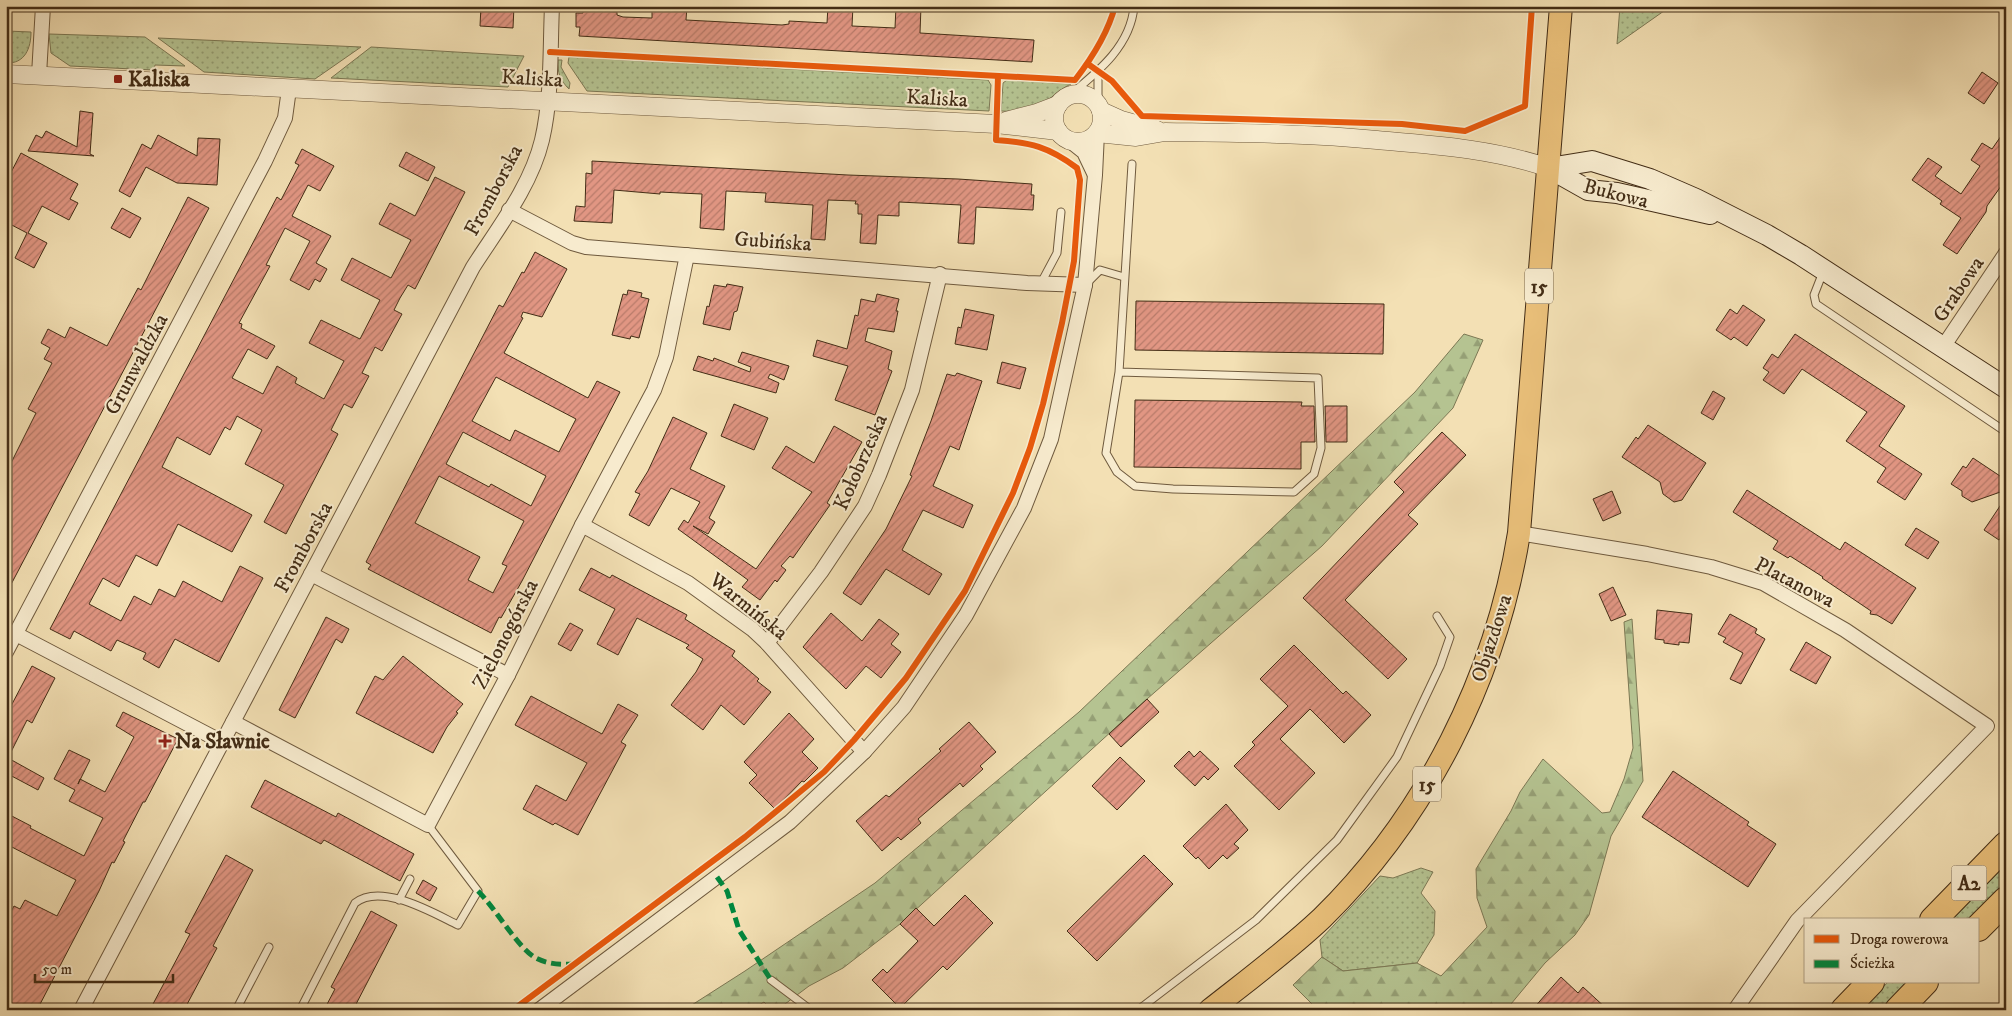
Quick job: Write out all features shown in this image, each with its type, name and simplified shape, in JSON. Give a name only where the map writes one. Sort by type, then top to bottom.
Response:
[{"type":"highway","name":"A2","points":[[1935,918],[2006,845]]},
{"type":"highway","name":"A2","points":[[1980,926],[2006,900]]},
{"type":"highway","points":[[1844,1010],[1869,984]]},
{"type":"highway","points":[[1898,1010],[1923,984]]},
{"type":"main road","name":"15","points":[[1549,168],[1562,6]]},
{"type":"main road","name":"Bukowa","points":[[1549,168],[1592,161],[1674,188],[1767,235],[2006,388]]},
{"type":"main road","name":"Bukowa","points":[[1549,168],[1588,190],[1617,193],[1734,219]]},
{"type":"main road","name":"Objazdowa","points":[[1210,1010],[1321,919],[1358,880],[1418,800],[1447,748],[1480,677],[1496,632],[1508,586],[1518,533],[1549,168]]},
{"type":"street","points":[[39,75],[43,6]]},
{"type":"street","name":"Fromborska","points":[[81,1010],[473,267],[524,185],[542,140],[548,100],[552,6]]},
{"type":"street","name":"Kaliska","points":[[6,74],[996,124],[1063,135]]},
{"type":"street","name":"Grunwaldzka","points":[[6,652],[265,160],[285,118],[289,89]]},
{"type":"street","points":[[1095,176],[1084,152],[1063,135],[1054,116],[1065,99],[1086,95],[1100,108],[1121,120],[1165,132]]},
{"type":"street","name":"Kaliska","points":[[996,124],[1037,113],[1065,99]]},
{"type":"street","points":[[539,1010],[790,822],[864,752],[904,707],[966,615],[1024,508],[1051,439],[1085,285],[1097,133],[1102,119],[1100,108]]},
{"type":"street","points":[[1063,135],[1084,141],[1097,133],[1136,136],[1165,132],[1354,137],[1424,143],[1487,152],[1549,168]]},
{"type":"street","name":"Gubińska","points":[[509,210],[572,243],[586,247],[1085,285]]},
{"type":"street","name":"Grabowa","points":[[1943,347],[2006,253]]},
{"type":"street","name":"Zielonogórska","points":[[428,825],[508,674],[582,525],[654,390],[666,357],[687,255]]},
{"type":"street","name":"Kołobrzeska","points":[[767,643],[822,572],[865,506],[912,390],[940,274]]},
{"type":"street","name":"Warmińska","points":[[582,525],[688,583],[752,629],[767,643],[864,752]]},
{"type":"street","name":"Platanowa","points":[[1518,533],[1711,566],[1763,583],[1845,630],[1987,726],[1798,921],[1734,1010]]},
{"type":"street","points":[[311,574],[508,674]]},
{"type":"street","points":[[16,634],[222,742]]},
{"type":"street","points":[[233,722],[428,825]]},
{"type":"lane","points":[[1065,99],[1098,72],[1122,44],[1134,6]]},
{"type":"lane","points":[[1098,72],[1100,108]]},
{"type":"lane","points":[[1119,372],[1318,378],[1321,448],[1314,474],[1294,492],[1173,489],[1135,486],[1117,472],[1106,453],[1119,372],[1132,164]]},
{"type":"lane","points":[[1041,283],[1057,253],[1061,212]]},
{"type":"lane","points":[[1085,285],[1100,270],[1124,277]]},
{"type":"lane","points":[[1824,270],[1815,290],[1814,300],[1816,304],[2006,432]]},
{"type":"lane","points":[[1138,1010],[1256,920],[1337,840],[1397,757],[1440,666],[1450,637],[1437,616]]},
{"type":"lane","points":[[300,1010],[355,903],[361,898],[375,895],[408,902],[458,925],[478,891],[428,825]]},
{"type":"lane","points":[[399,900],[410,879]]},
{"type":"lane","points":[[236,1010],[269,947]]},
{"type":"lane","points":[[772,980],[811,1010]]},
{"type":"green space","points":[[1620,6],[1671,6],[1617,44]]},
{"type":"green space","points":[[6,31],[31,32],[30,44],[26,54],[13,63],[6,63]]},
{"type":"green space","points":[[49,34],[145,37],[185,66],[155,65],[154,70],[70,66],[51,53]]},
{"type":"green space","points":[[158,38],[361,47],[315,79],[204,72]]},
{"type":"green space","points":[[371,47],[524,56],[508,87],[331,78]]},
{"type":"green space","points":[[569,57],[988,80],[991,85],[989,111],[587,91],[568,63]]},
{"type":"green space","points":[[558,60],[562,60],[561,67],[570,83],[569,89],[560,76]]},
{"type":"green space","points":[[1007,80],[1071,84],[1045,102],[1035,106],[1001,111],[1003,83]]},
{"type":"green space","points":[[1464,334],[1483,340],[1453,408],[1322,546],[1147,699],[900,924],[843,968],[809,986],[777,1010],[772,1010],[764,1002],[751,1010],[684,1010],[875,883],[1079,712],[1415,392]]},
{"type":"green space","points":[[1632,619],[1643,781],[1611,836],[1589,915],[1575,935],[1545,963],[1506,1010],[1318,1010],[1293,985],[1322,957],[1343,971],[1417,963],[1441,976],[1487,927],[1477,898],[1476,869],[1511,811],[1520,792],[1543,759],[1602,813],[1610,812],[1624,779],[1633,748],[1624,622]]},
{"type":"green space","points":[[2006,863],[2006,884],[1973,918],[1952,918]]},
{"type":"green space","points":[[1421,868],[1433,872],[1421,893],[1435,911],[1434,935],[1417,963],[1343,971],[1322,957],[1320,940],[1380,876],[1393,878]]},
{"type":"green space","points":[[1886,984],[1907,984],[1882,1010],[1861,1010]]},
{"type":"building","points":[[481,6],[514,6],[513,28],[480,26]]},
{"type":"building","points":[[652,6],[687,6],[686,20],[782,25],[789,24],[789,21],[827,23],[828,6],[853,6],[852,26],[895,28],[896,6],[921,6],[920,33],[1034,40],[1032,62],[579,36],[580,27],[576,27],[576,13],[583,13],[583,10],[617,12],[617,15],[623,17],[652,18]]},
{"type":"building","points":[[1982,72],[1998,83],[1984,104],[1968,93]]},
{"type":"building","points":[[80,111],[93,113],[90,154],[94,156],[28,151],[36,135],[42,138],[46,131],[77,147]]},
{"type":"building","points":[[2006,129],[2006,179],[1957,254],[1943,245],[1961,218],[1940,204],[1942,201],[1912,180],[1928,158],[1942,167],[1935,176],[1961,194],[1980,166],[1971,160],[1982,143],[1992,149]]},
{"type":"building","points":[[158,135],[197,156],[198,138],[220,139],[217,185],[177,183],[146,167],[130,197],[119,191],[142,144],[151,149]]},
{"type":"building","points":[[302,149],[334,166],[320,191],[308,185],[292,216],[331,236],[316,263],[327,269],[320,282],[315,279],[309,290],[290,280],[310,241],[285,228],[266,265],[270,266],[239,323],[242,324],[241,328],[275,346],[267,359],[248,349],[232,378],[263,394],[277,366],[297,378],[295,383],[324,399],[344,361],[309,343],[321,320],[360,339],[380,300],[341,280],[352,258],[391,278],[411,240],[379,224],[390,203],[415,216],[435,177],[465,192],[415,289],[408,285],[400,298],[394,310],[402,314],[382,351],[375,347],[362,373],[369,376],[352,408],[344,404],[331,430],[338,434],[286,534],[264,522],[284,485],[245,464],[262,430],[237,416],[230,430],[225,427],[210,455],[177,437],[162,467],[252,515],[232,552],[178,524],[157,566],[136,555],[119,587],[103,578],[89,604],[121,621],[134,596],[151,605],[159,589],[175,597],[183,581],[222,602],[240,566],[263,578],[219,662],[175,639],[159,668],[143,659],[146,653],[117,640],[111,651],[74,631],[70,639],[50,629],[277,197],[281,200],[299,165],[295,163]]},
{"type":"building","points":[[406,152],[435,167],[428,181],[399,166]]},
{"type":"building","points":[[21,153],[78,184],[70,199],[78,203],[69,220],[42,206],[28,233],[47,243],[34,268],[15,258],[27,233],[6,222],[6,182]]},
{"type":"building","points":[[592,161],[1032,184],[1031,195],[1034,195],[1033,210],[976,207],[974,244],[958,243],[961,205],[899,202],[899,216],[878,215],[876,244],[860,243],[862,214],[858,214],[858,204],[855,204],[856,201],[828,200],[825,240],[811,239],[813,205],[765,202],[766,193],[726,191],[724,230],[700,228],[702,194],[660,192],[660,194],[614,190],[612,223],[574,221],[576,206],[585,207],[586,173],[592,174]]},
{"type":"building","points":[[188,197],[209,208],[6,594],[6,473],[36,413],[28,409],[52,363],[44,359],[50,348],[41,343],[48,329],[65,338],[70,327],[107,346],[138,288],[141,290]]},
{"type":"building","points":[[122,208],[141,218],[130,238],[111,228]]},
{"type":"building","points":[[535,252],[567,269],[542,317],[523,312],[521,317],[523,318],[504,353],[588,398],[597,381],[620,392],[522,581],[491,633],[368,569],[371,565],[366,562],[499,305],[503,307],[522,272],[524,273]],"holes":[[[496,377],[576,419],[559,452],[515,430],[510,441],[472,421]],[[463,432],[546,476],[531,506],[491,484],[489,487],[446,464]],[[439,476],[524,521],[502,564],[507,566],[493,593],[468,580],[480,557],[415,523]]]},
{"type":"building","points":[[727,284],[743,287],[730,330],[703,324],[714,285],[726,287]]},
{"type":"building","points":[[628,290],[642,293],[641,297],[649,299],[639,338],[631,336],[630,339],[612,335],[623,294],[627,295]]},
{"type":"building","points":[[877,294],[899,299],[894,332],[868,328],[865,341],[892,351],[888,369],[892,371],[875,415],[835,400],[848,366],[813,356],[817,340],[847,349],[855,315],[858,316],[861,299],[875,302]]},
{"type":"building","points":[[1136,301],[1384,304],[1383,354],[1135,350]]},
{"type":"building","points":[[1743,305],[1765,320],[1747,346],[1734,337],[1731,340],[1716,330],[1730,309],[1737,314]]},
{"type":"building","points":[[965,309],[994,315],[987,350],[955,344],[958,327],[961,328]]},
{"type":"building","points":[[1795,334],[1905,406],[1879,446],[1922,474],[1905,500],[1877,482],[1886,468],[1846,441],[1867,412],[1802,369],[1784,394],[1763,380],[1769,372],[1763,368],[1772,354],[1778,358]]},
{"type":"building","points":[[742,352],[789,366],[784,380],[770,374],[768,378],[779,383],[776,393],[693,370],[698,356],[713,361],[714,358],[750,372],[751,367],[738,362]]},
{"type":"building","points":[[1002,362],[1026,368],[1020,389],[997,383]]},
{"type":"building","points":[[957,373],[982,381],[959,450],[950,446],[933,486],[973,505],[963,528],[923,510],[902,550],[942,574],[929,595],[886,569],[861,605],[843,593],[886,529],[912,476],[910,475],[947,374],[955,376]]},
{"type":"building","points":[[1713,391],[1725,398],[1713,420],[1701,413]]},
{"type":"building","points":[[1135,400],[1302,402],[1301,406],[1314,406],[1315,442],[1301,442],[1301,469],[1134,467]]},
{"type":"building","points":[[734,404],[768,418],[754,450],[721,436]]},
{"type":"building","points":[[1325,406],[1347,406],[1347,442],[1326,442]]},
{"type":"building","points":[[673,417],[707,433],[690,469],[725,486],[709,518],[715,522],[708,534],[693,526],[756,569],[812,492],[772,468],[786,446],[814,463],[834,426],[862,442],[827,503],[830,505],[793,558],[790,556],[781,566],[786,570],[777,582],[775,580],[760,600],[742,587],[748,580],[678,529],[684,520],[688,523],[700,502],[671,488],[649,526],[629,515],[640,494],[635,492],[648,471]]},
{"type":"building","points":[[1648,425],[1706,463],[1682,500],[1674,502],[1663,494],[1660,482],[1622,457],[1636,437],[1638,439]]},
{"type":"building","points":[[1442,432],[1466,455],[1408,515],[1418,524],[1345,600],[1407,659],[1388,679],[1303,598],[1404,492],[1394,482]]},
{"type":"building","points":[[1973,458],[2006,480],[2006,490],[1972,502],[1962,496],[1962,491],[1951,484],[1963,466],[1966,468]]},
{"type":"building","points":[[1747,490],[1840,550],[1845,542],[1916,588],[1892,624],[1877,615],[1870,614],[1871,611],[1823,577],[1790,556],[1788,558],[1773,549],[1778,541],[1733,512]]},
{"type":"building","points":[[1612,491],[1621,513],[1603,521],[1593,499]]},
{"type":"building","points":[[2006,497],[2006,529],[1999,540],[1984,530]]},
{"type":"building","points":[[1916,528],[1939,542],[1928,559],[1905,545]]},
{"type":"building","points":[[591,568],[610,578],[612,575],[687,615],[685,619],[735,651],[732,656],[771,692],[744,725],[721,705],[703,730],[671,705],[696,672],[703,659],[686,648],[689,645],[637,618],[618,655],[597,644],[615,609],[579,590]]},
{"type":"building","points":[[1613,587],[1626,615],[1611,621],[1599,594]]},
{"type":"building","points":[[1657,610],[1692,614],[1689,643],[1679,642],[1679,645],[1664,643],[1664,640],[1655,639]]},
{"type":"building","points":[[831,613],[862,641],[879,619],[899,634],[891,644],[901,652],[881,678],[866,666],[846,689],[803,647]]},
{"type":"building","points":[[1730,614],[1757,629],[1755,633],[1765,639],[1741,684],[1730,679],[1743,653],[1723,642],[1726,638],[1718,634]]},
{"type":"building","points":[[326,617],[349,629],[342,643],[336,639],[295,718],[279,710]]},
{"type":"building","points":[[570,623],[583,630],[571,651],[558,644]]},
{"type":"building","points":[[1806,642],[1831,657],[1816,684],[1790,670]]},
{"type":"building","points":[[1294,645],[1343,694],[1346,691],[1371,715],[1344,743],[1310,709],[1280,739],[1315,773],[1279,810],[1234,766],[1255,745],[1252,742],[1288,706],[1260,679]]},
{"type":"building","points":[[403,656],[463,704],[456,712],[458,713],[447,727],[433,753],[356,713],[375,676],[383,680]]},
{"type":"building","points":[[32,666],[55,678],[32,723],[27,720],[8,758],[44,778],[38,790],[6,773],[6,704],[11,706]]},
{"type":"building","points":[[531,696],[602,734],[618,704],[638,715],[621,742],[626,745],[578,835],[555,823],[553,825],[523,809],[536,785],[566,801],[587,763],[515,725]]},
{"type":"building","points":[[1147,699],[1159,712],[1121,747],[1109,734]]},
{"type":"building","points":[[123,712],[178,739],[145,802],[143,802],[123,841],[125,842],[114,863],[112,862],[99,891],[37,1010],[6,1010],[6,921],[14,906],[20,909],[25,900],[57,916],[76,880],[6,844],[6,813],[31,826],[30,828],[84,856],[103,818],[69,801],[75,790],[54,779],[69,750],[90,760],[80,779],[105,792],[134,737],[116,726]]},
{"type":"building","points":[[789,713],[814,739],[802,752],[818,768],[804,782],[802,781],[775,809],[749,783],[757,775],[744,762]]},
{"type":"building","points":[[969,722],[996,752],[980,766],[983,769],[963,787],[960,783],[918,819],[921,823],[901,840],[898,837],[882,851],[856,821],[886,795],[889,797],[941,751],[939,749]]},
{"type":"building","points":[[1189,751],[1194,757],[1200,751],[1219,769],[1208,780],[1204,776],[1195,786],[1174,766]]},
{"type":"building","points":[[1120,757],[1145,781],[1117,810],[1092,786]]},
{"type":"building","points":[[1673,771],[1749,822],[1747,825],[1776,844],[1748,887],[1642,817]]},
{"type":"building","points":[[265,780],[336,817],[338,813],[414,854],[400,881],[324,840],[321,844],[251,807]]},
{"type":"building","points":[[1226,804],[1248,830],[1234,844],[1239,848],[1227,859],[1223,855],[1209,869],[1198,857],[1196,859],[1183,846]]},
{"type":"building","points":[[226,855],[253,870],[213,946],[217,948],[184,1010],[164,1010],[153,1004],[190,934],[185,932]]},
{"type":"building","points":[[1144,855],[1173,884],[1097,961],[1067,931]]},
{"type":"building","points":[[423,880],[437,888],[430,901],[416,893]]},
{"type":"building","points":[[965,895],[993,923],[947,970],[943,966],[900,1008],[872,980],[883,969],[887,973],[918,941],[900,924],[916,908],[934,926]]},
{"type":"building","points":[[371,911],[397,925],[353,1010],[324,1010],[335,989],[331,987]]},
{"type":"building","points":[[1561,977],[1578,993],[1583,987],[1608,1010],[1532,1010]]},
{"type":"marked path","points":[[717,877],[727,891],[739,930],[771,980]]},
{"type":"marked path","points":[[478,891],[527,952],[534,957],[553,964],[573,964]]},
{"type":"cycle path","points":[[550,52],[1075,80],[1099,45],[1115,6]]},
{"type":"cycle path","points":[[1088,64],[1112,81],[1142,116],[1402,124],[1465,131],[1525,106],[1532,6]]},
{"type":"cycle path","points":[[513,1010],[745,837],[824,772],[854,740],[906,678],[965,591],[1013,493],[1030,448],[1043,404],[1074,261],[1080,180],[1077,168],[1048,150],[1019,142],[996,140],[998,76]]},
{"type":"place","name":"Kaliska","points":[[118,79]]},
{"type":"place","name":"Na Sławnie","points":[[165,741]]}]
